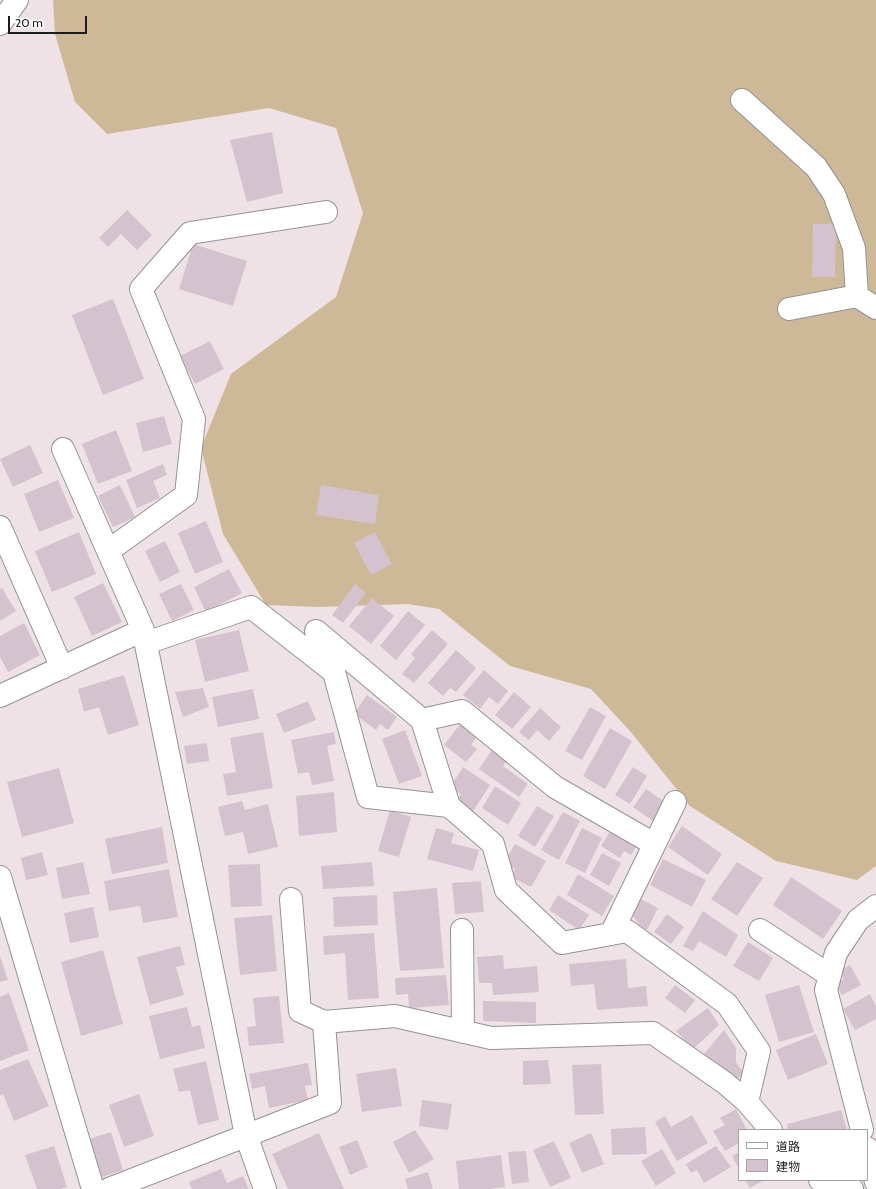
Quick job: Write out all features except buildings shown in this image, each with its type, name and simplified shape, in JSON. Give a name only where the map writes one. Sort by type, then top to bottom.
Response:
[{"type":"street","points":[[0,23],[17,0]]},
{"type":"street","points":[[742,100],[816,167],[834,194],[854,248],[857,296]]},
{"type":"street","points":[[108,551],[186,495],[194,419],[141,290],[190,233],[326,212]]},
{"type":"street","points":[[789,309],[857,296],[876,308]]},
{"type":"street","points":[[63,449],[144,636],[246,1136],[265,1189]]},
{"type":"street","points":[[0,527],[62,668]]},
{"type":"street","points":[[0,696],[62,668],[144,636],[251,607],[334,672],[368,797],[449,806]]},
{"type":"street","points":[[316,631],[422,720],[449,806],[493,844],[506,890],[562,943],[627,931],[727,1004],[759,1051],[747,1102]]},
{"type":"street","points":[[422,720],[462,710],[554,787],[654,844]]},
{"type":"street","points":[[611,934],[675,802]]},
{"type":"street","points":[[0,877],[93,1189]]},
{"type":"street","points":[[291,899],[300,1011],[324,1022],[395,1016],[491,1038],[653,1033],[725,1083],[747,1102],[770,1129]]},
{"type":"street","points":[[862,1129],[826,990],[836,953],[858,920],[876,906]]},
{"type":"street","points":[[462,930],[463,1032]]},
{"type":"street","points":[[760,930],[829,975]]},
{"type":"street","points":[[109,1189],[330,1103],[324,1022]]},
{"type":"street","points":[[868,1152],[876,1182]]},
{"type":"street","points":[[822,1186],[852,1189]]},
{"type":"shaded area","points":[[53,0],[876,0],[876,866],[857,880],[776,861],[690,806],[630,731],[591,689],[510,666],[439,609],[408,604],[318,607],[266,605],[223,534],[201,448],[231,374],[336,297],[363,213],[336,128],[269,108],[107,134],[75,102],[55,34]]}]
